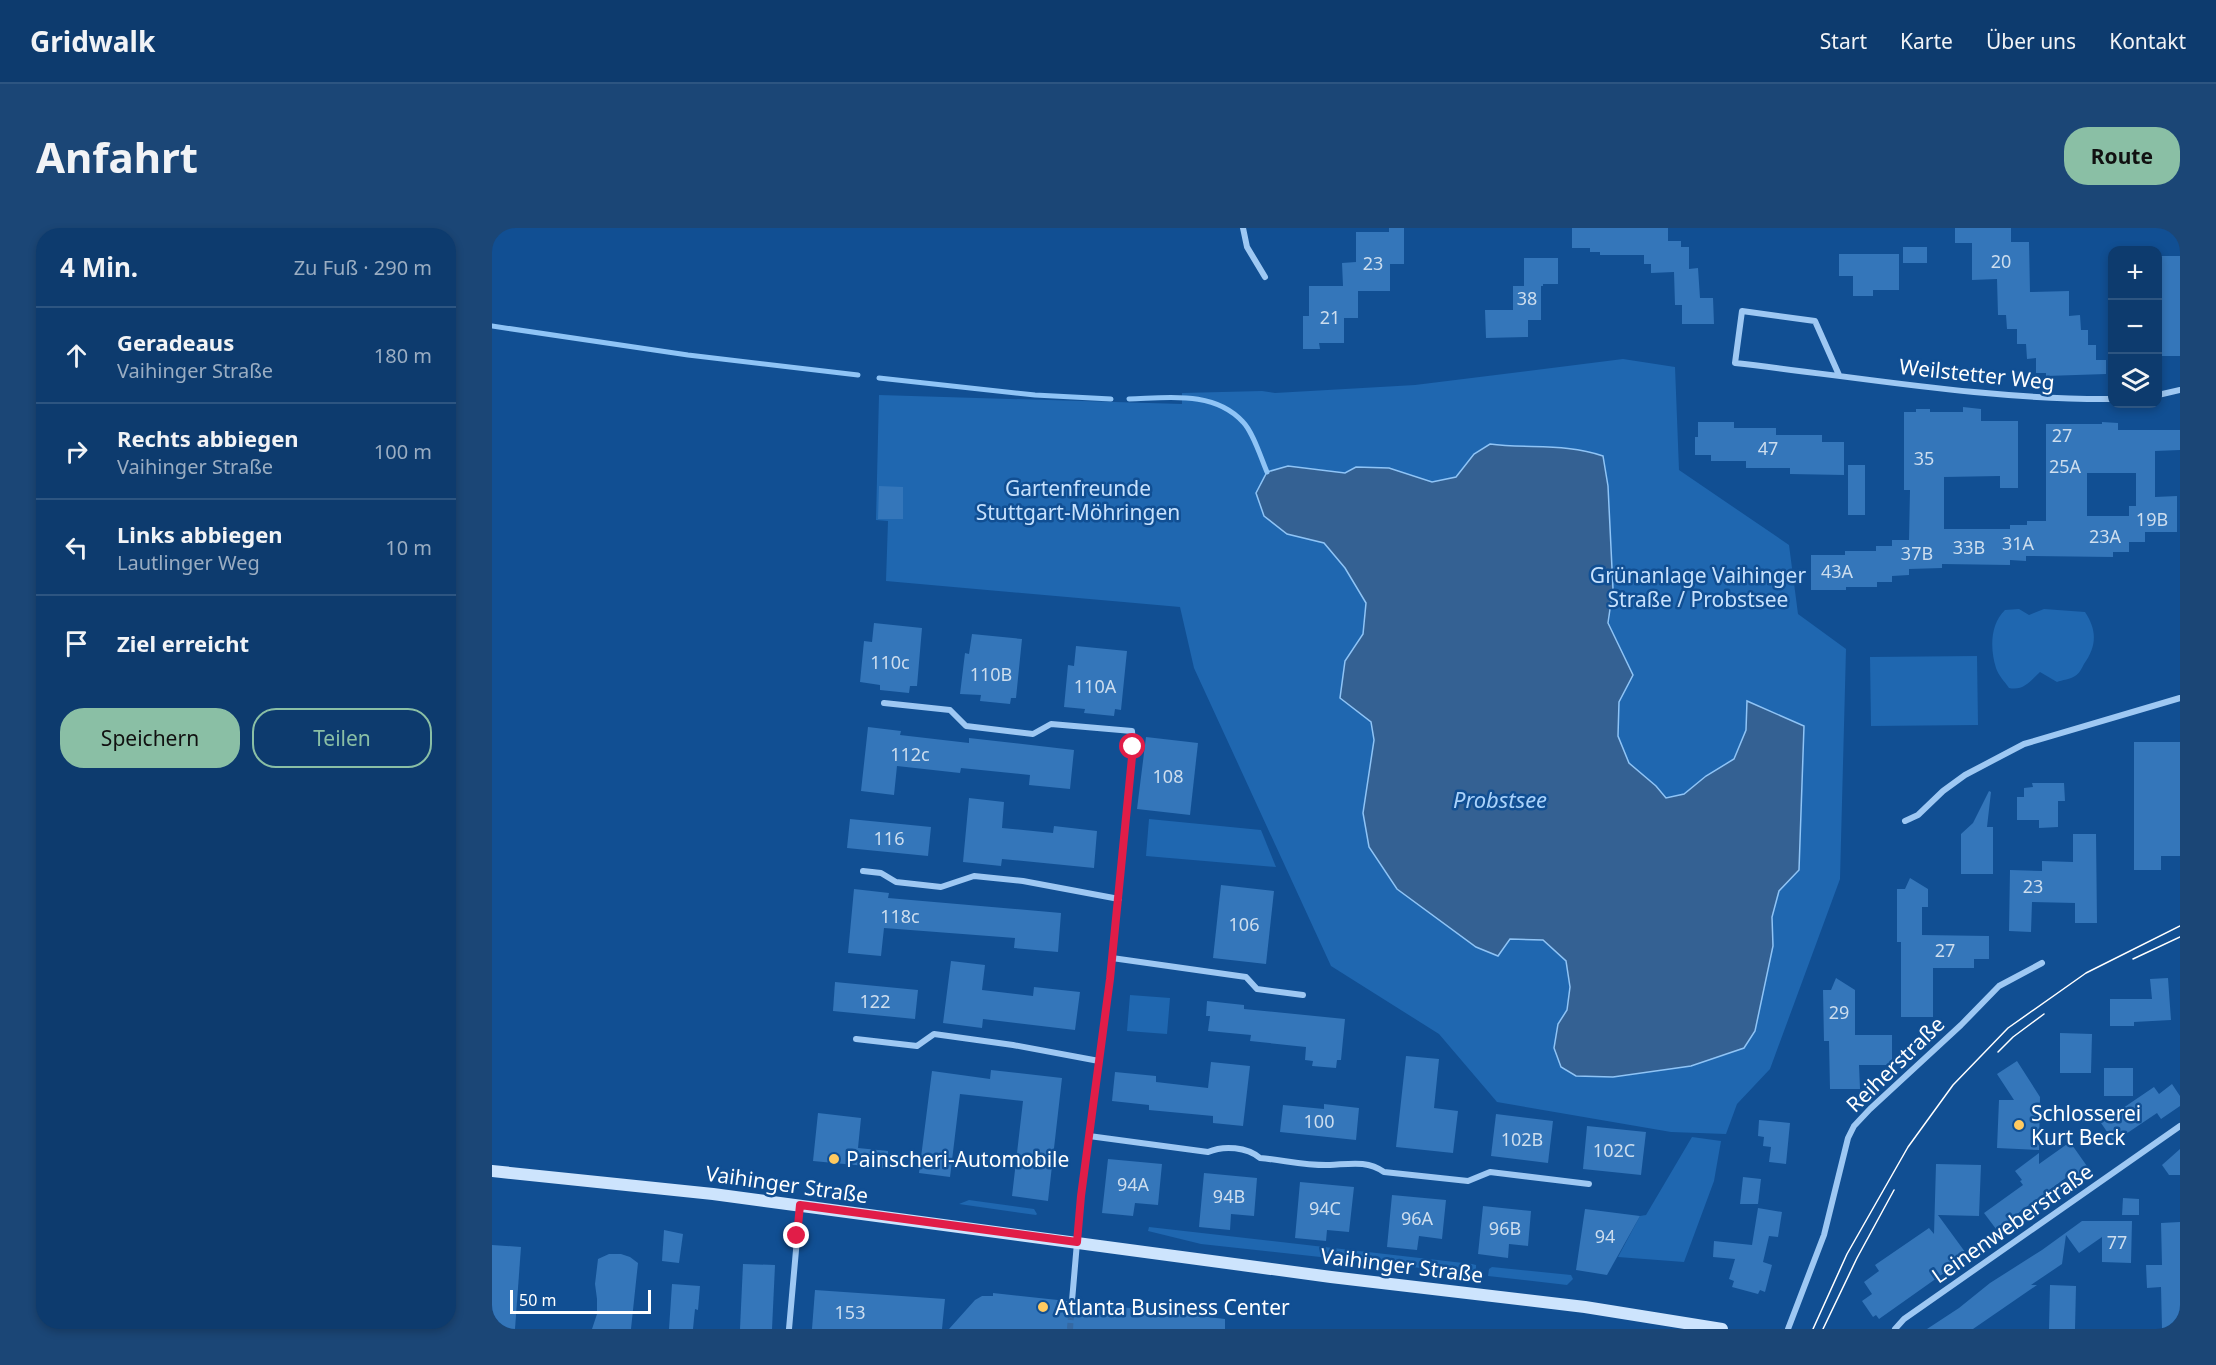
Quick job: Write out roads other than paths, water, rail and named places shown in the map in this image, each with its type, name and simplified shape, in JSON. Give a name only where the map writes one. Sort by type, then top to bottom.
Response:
[{"type":"main road","name":"Vaihinger Straße","points":[[492,1171],[600,1180],[800,1205],[1331,1277],[1585,1307],[1722,1329]]},
{"type":"street","points":[[1243,228],[1247,247],[1265,277]]},
{"type":"street","name":"Weilstetter Weg","points":[[1839,375],[1815,321],[1742,311],[1735,363],[2055,400],[2108,399]]},
{"type":"street","points":[[2162,393],[2180,390]]},
{"type":"street","points":[[1905,821],[1918,815],[1943,791],[1965,775],[2024,744],[2180,698]]},
{"type":"street","points":[[884,703],[950,710],[966,726],[989,729],[1034,734],[1051,724],[1132,731],[1133,747],[1119,898],[1089,1136],[1072,1301]]},
{"type":"street","points":[[863,871],[881,873],[896,882],[941,887],[974,876],[1023,881],[1119,898]]},
{"type":"street","points":[[1112,958],[1246,977],[1257,989],[1303,995]]},
{"type":"street","name":"Reiherstraße","points":[[1788,1329],[1824,1234],[1848,1137],[1854,1126],[1999,986],[2042,963]]},
{"type":"street","points":[[856,1039],[917,1046],[934,1034],[1013,1045],[1099,1061]]},
{"type":"street","name":"Leinenweberstraße","points":[[1895,1329],[1904,1319],[2180,1126]]},
{"type":"street","points":[[1089,1136],[1208,1152],[1218,1148],[1251,1151],[1260,1158],[1330,1165],[1347,1162],[1374,1165],[1384,1172],[1468,1182],[1490,1172],[1589,1184]]},
{"type":"street","points":[[789,1329],[800,1205]]},
{"type":"water","name":"Probstsee","points":[[1490,444],[1576,449],[1603,456],[1608,486],[1613,589],[1608,623],[1633,675],[1619,702],[1618,736],[1629,763],[1656,786],[1666,798],[1684,794],[1706,776],[1734,759],[1746,730],[1747,701],[1804,726],[1799,870],[1779,891],[1772,917],[1773,946],[1755,1031],[1744,1048],[1691,1066],[1613,1077],[1576,1076],[1561,1067],[1554,1048],[1558,1024],[1567,1010],[1570,987],[1566,961],[1543,940],[1510,939],[1498,956],[1476,947],[1397,889],[1369,847],[1363,813],[1374,740],[1371,722],[1340,698],[1345,661],[1363,634],[1366,603],[1345,568],[1324,543],[1287,534],[1264,516],[1256,493],[1267,472],[1288,466],[1345,473],[1356,467],[1389,468],[1432,482],[1456,477],[1474,454]]},
{"type":"waterway","points":[[492,326],[688,355],[858,375]]},
{"type":"waterway","points":[[879,378],[1035,395],[1111,399]]},
{"type":"waterway","points":[[1129,399],[1189,398],[1218,405],[1231,412],[1247,426],[1267,472]]},
{"type":"tunnel","points":[[1070,1329],[1072,1301]]},
{"type":"tram line","points":[[1813,1329],[1847,1254],[1908,1147],[1953,1085],[2008,1028],[2086,973],[2180,926]]},
{"type":"tram line","points":[[2133,959],[2180,937]]},
{"type":"tram line","points":[[1998,1052],[2013,1037],[2044,1014]]},
{"type":"tram line","points":[[1823,1329],[1857,1258],[1894,1190]]},
{"type":"place","name":"Schlosserei Kurt Beck","points":[[2019,1125]]},
{"type":"place","name":"Painscheri-Automobile","points":[[834,1159]]},
{"type":"place","name":"Atlanta Business Center","points":[[1043,1307]]},
{"type":"park label","name":"Gartenfreunde Stuttgart-Möhringen","points":[[1078,500]]},
{"type":"park label","name":"Grünanlage Vaihinger Straße / Probstsee","points":[[1698,587]]}]
